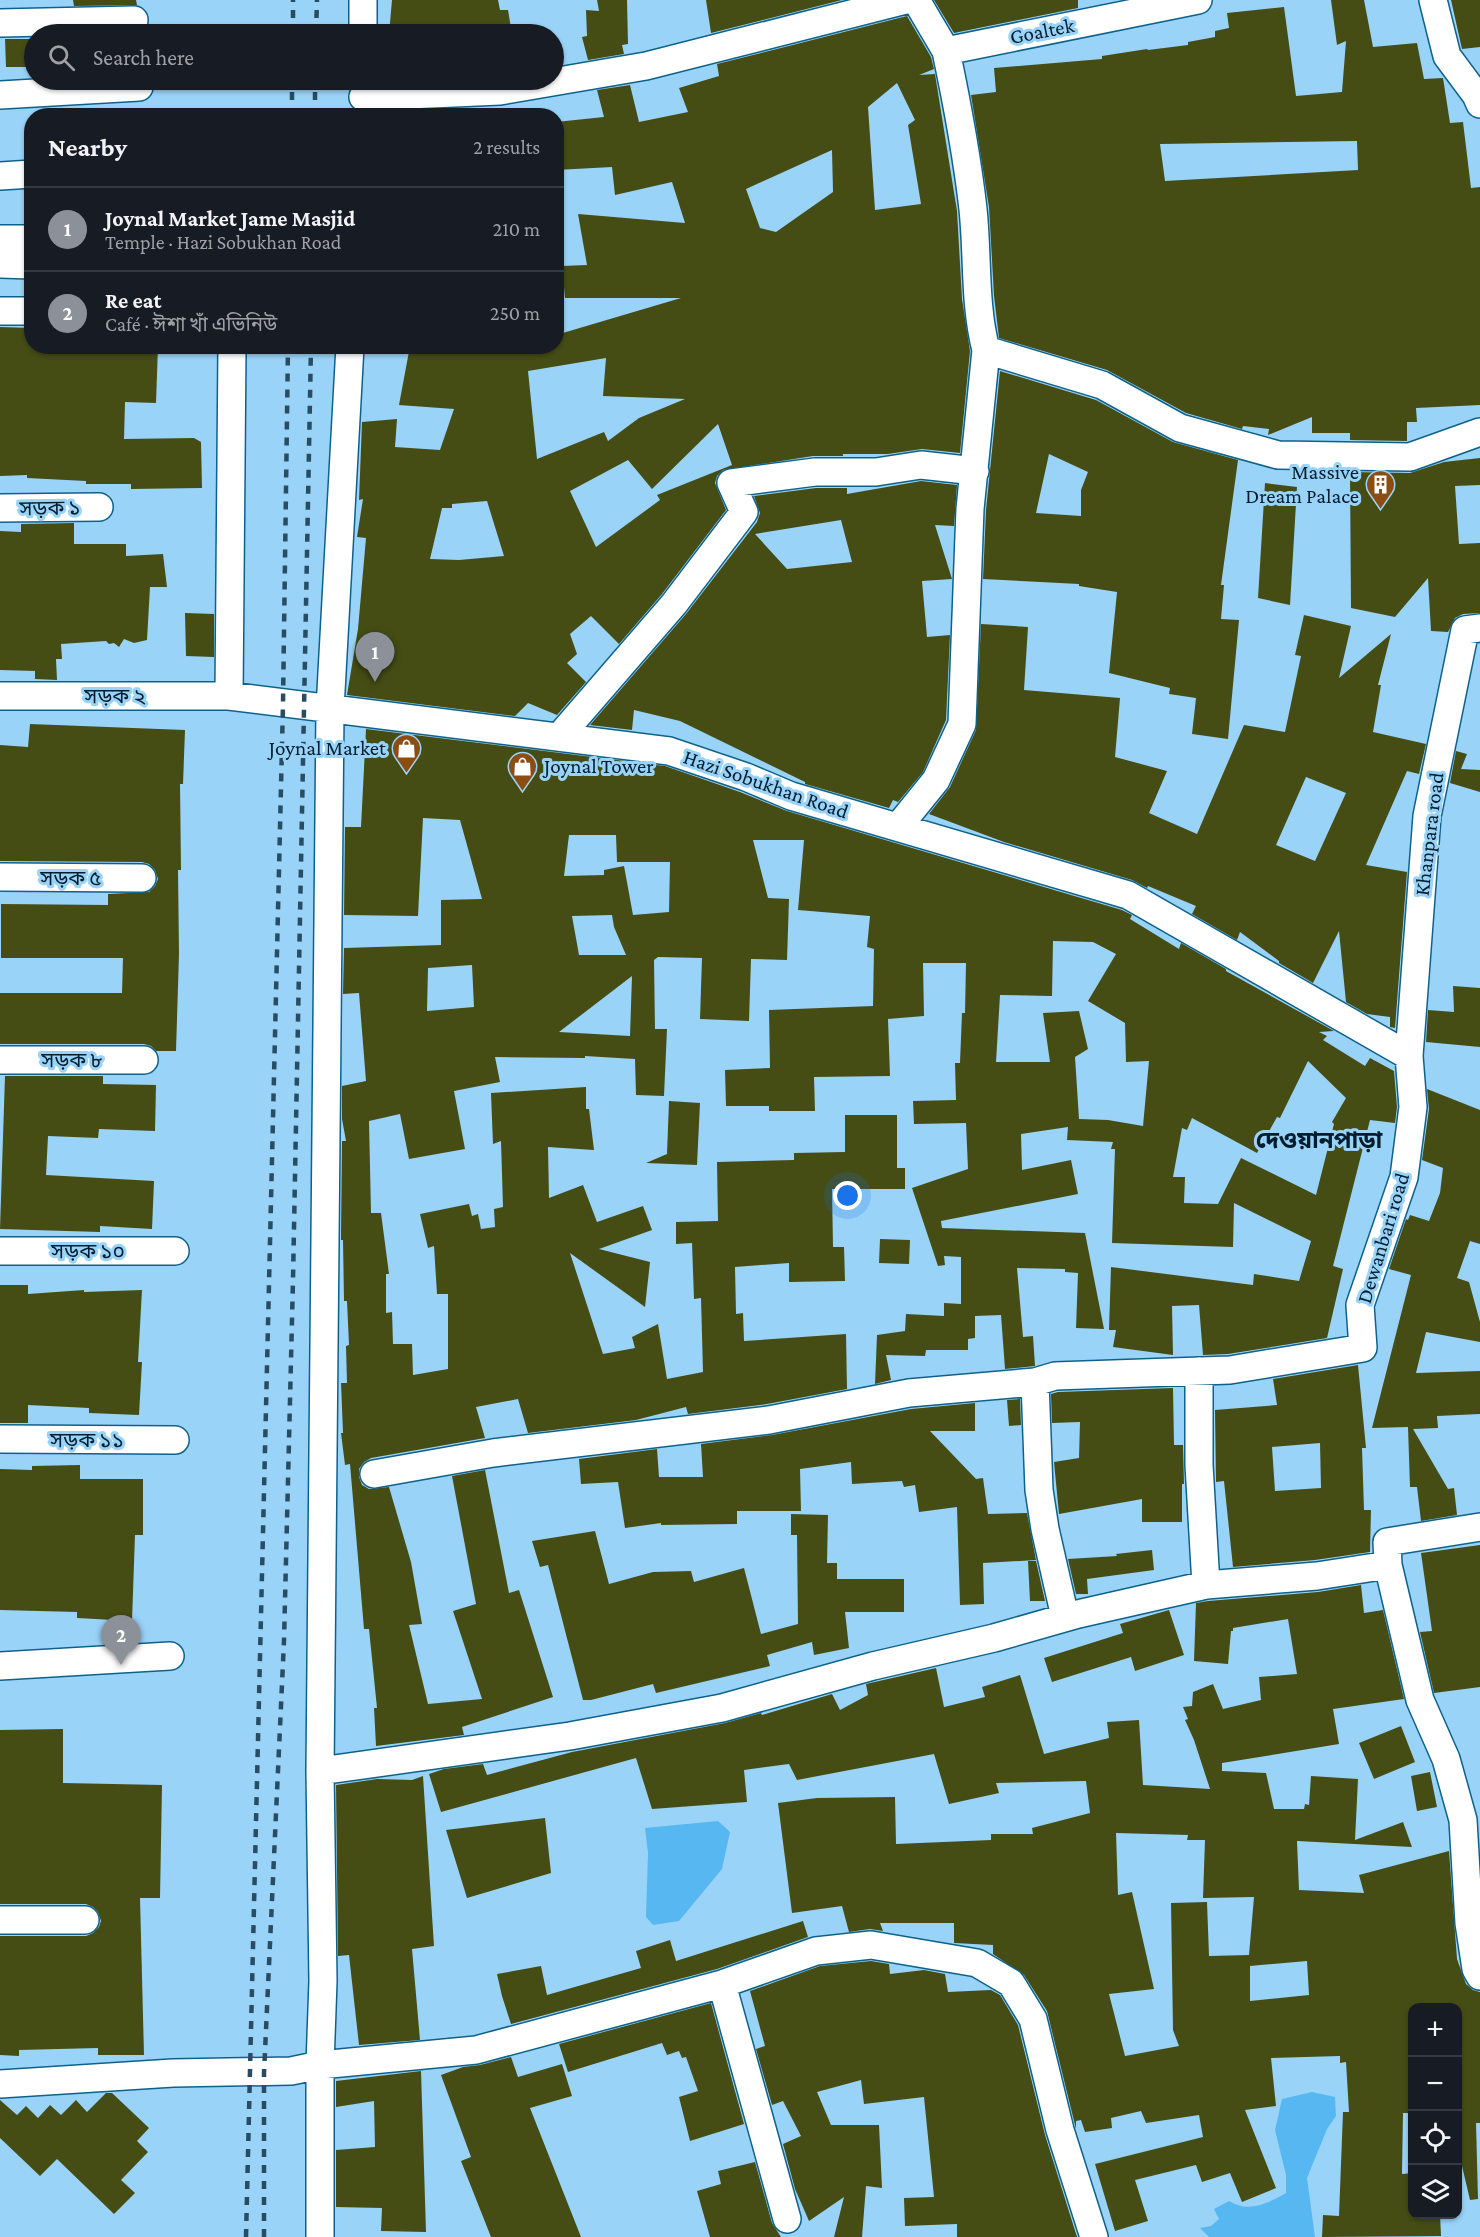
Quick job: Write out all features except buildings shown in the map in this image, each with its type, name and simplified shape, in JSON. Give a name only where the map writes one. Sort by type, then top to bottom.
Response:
[{"type":"street","points":[[363,0],[363,24]]},
{"type":"street","points":[[564,80],[646,66],[906,0]]},
{"type":"street","points":[[898,827],[936,780],[962,724],[970,519],[986,350],[979,325],[973,209],[955,94],[946,51],[916,0]]},
{"type":"street","name":"Goaltek","points":[[946,51],[1198,0]]},
{"type":"street","points":[[1433,0],[1447,56],[1476,95],[1480,104]]},
{"type":"street","points":[[0,23],[134,20]]},
{"type":"street","points":[[0,95],[87,90]]},
{"type":"street","points":[[362,97],[506,90]]},
{"type":"street","points":[[0,176],[24,174]]},
{"type":"street","points":[[0,239],[24,239]]},
{"type":"street","points":[[0,264],[24,264]]},
{"type":"street","points":[[0,311],[24,311]]},
{"type":"street","points":[[986,350],[1102,385],[1180,428],[1278,455],[1410,457],[1480,432]]},
{"type":"street","points":[[229,696],[232,354]]},
{"type":"street","points":[[320,2237],[320,2064],[323,1981],[320,1771],[330,709],[350,354]]},
{"type":"street","points":[[559,737],[674,604],[744,512],[731,483],[815,472],[876,472],[921,465],[975,471]]},
{"type":"street","name":"সড়ক ১","points":[[0,508],[99,507]]},
{"type":"street","name":"Khanpara road","points":[[1409,1056],[1426,816],[1465,630],[1480,628]]},
{"type":"street","name":"সড়ক ২","points":[[0,696],[229,696]]},
{"type":"street","name":"Hazi Sobukhan Road","points":[[229,696],[669,751],[746,777],[791,796],[1128,895],[1409,1056]]},
{"type":"street","name":"সড়ক ৫","points":[[0,878],[142,878]]},
{"type":"street","name":"Dewanbari road","points":[[1199,1371],[1230,1370],[1363,1348],[1360,1305],[1404,1177],[1413,1107],[1409,1056]]},
{"type":"street","name":"সড়ক ৮","points":[[0,1060],[144,1060]]},
{"type":"street","name":"সড়ক ১০","points":[[0,1251],[175,1251]]},
{"type":"street","points":[[374,1474],[493,1453],[769,1420],[909,1394],[1035,1382],[1055,1376],[1199,1371],[1199,1465],[1206,1585]]},
{"type":"street","points":[[1035,1382],[1039,1490],[1065,1617]]},
{"type":"street","name":"সড়ক ১১","points":[[0,1439],[175,1440]]},
{"type":"street","points":[[1480,1527],[1387,1542],[1388,1565],[1420,1700],[1446,1759],[1463,1820],[1473,1881],[1469,1923],[1476,1969],[1480,1976]]},
{"type":"street","points":[[320,1771],[570,1736],[722,1708],[873,1666],[994,1638],[1065,1617],[1206,1585],[1317,1576],[1388,1565]]},
{"type":"street","points":[[0,1665],[170,1656]]},
{"type":"street","points":[[0,1920],[86,1920]]},
{"type":"street","points":[[0,2084],[173,2073],[291,2071],[320,2064],[476,2050],[722,1984],[816,1952],[871,1945],[977,1963],[1011,1983],[1033,2019],[1060,2130],[1094,2237]]},
{"type":"street","points":[[722,1984],[787,2219]]},
{"type":"water","points":[[718,1821],[730,1832],[722,1869],[679,1921],[653,1925],[646,1917],[648,1853],[645,1828]]},
{"type":"water","points":[[1312,2092],[1335,2097],[1336,2116],[1327,2129],[1307,2178],[1315,2237],[1209,2237],[1200,2228],[1211,2226],[1219,2219],[1214,2209],[1229,2201],[1236,2205],[1258,2206],[1286,2193],[1286,2175],[1275,2130],[1282,2099]]},
{"type":"railway","points":[[293,0],[293,24]]},
{"type":"railway","points":[[316,24],[317,0]]},
{"type":"railway","points":[[292,90],[292,108]]},
{"type":"railway","points":[[315,90],[315,108]]},
{"type":"railway","points":[[246,2237],[283,704],[288,354]]},
{"type":"railway","points":[[264,2237],[264,2073],[284,1641],[293,1280],[311,354]]},
{"type":"place","name":"Massive Dream Palace","points":[[1380,510]]},
{"type":"place","name":"Joynal Market Jame Masjid","points":[[375,682]]},
{"type":"place","name":"Joynal Market","points":[[407,774]]},
{"type":"place","name":"Joynal Tower","points":[[523,792]]},
{"type":"place","name":"Re eat","points":[[121,1665]]},
{"type":"district","name":"দেওয়ানপাড়া","points":[[1319,1140]]}]
